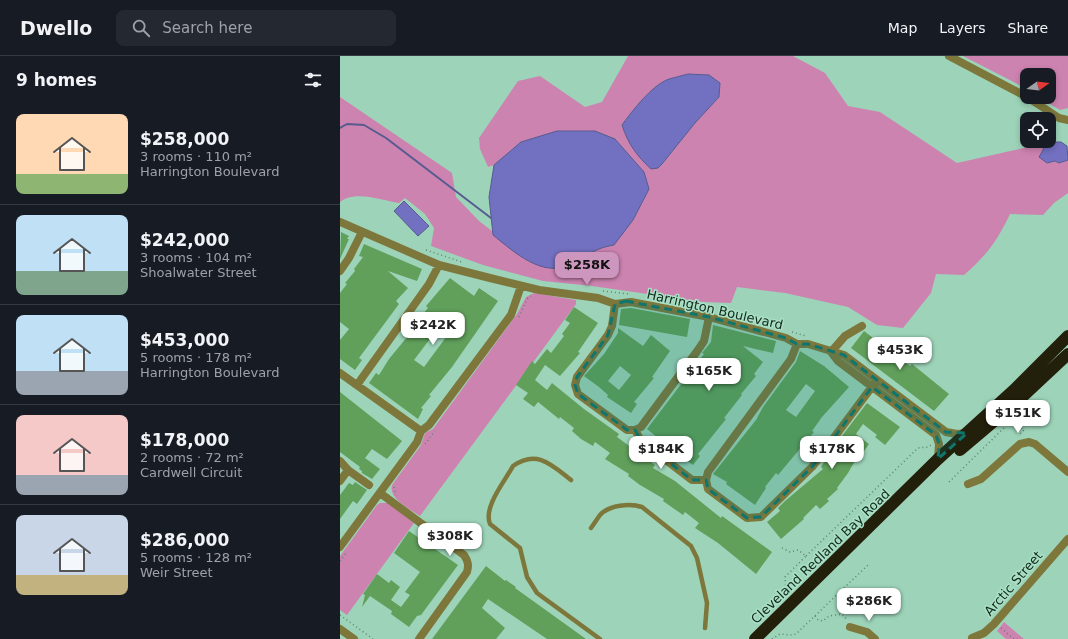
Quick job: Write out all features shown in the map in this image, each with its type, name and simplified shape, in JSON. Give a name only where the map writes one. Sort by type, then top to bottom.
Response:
[{"type":"highway","name":"Cleveland Redland Bay Road","points":[[755,639],[938,459],[1068,337]]},
{"type":"highway","name":"Cleveland Redland Bay Road","points":[[905,493],[941,466],[1019,400],[1068,354]]},
{"type":"street","points":[[949,56],[1020,93]]},
{"type":"street","points":[[1038,104],[1059,118],[1068,120]]},
{"type":"street","name":"Harrington Boulevard","points":[[340,222],[439,265],[538,290],[598,298],[615,304],[631,302],[709,317],[786,338],[797,344],[808,344],[844,355],[946,432],[957,434],[967,433]]},
{"type":"street","points":[[340,271],[350,258],[362,232]]},
{"type":"street","points":[[357,385],[429,284],[439,265]]},
{"type":"street","points":[[340,547],[417,442],[421,432],[429,425],[511,315],[521,286]]},
{"type":"street","points":[[615,304],[612,326],[608,335],[577,377],[574,385],[578,394],[627,430],[635,430],[641,427],[698,350],[704,341],[709,317]]},
{"type":"street","points":[[831,352],[845,336],[862,326]]},
{"type":"street","points":[[797,344],[791,359],[708,472],[706,480],[708,489],[747,518],[762,517],[812,467],[877,380]]},
{"type":"street","points":[[1058,346],[1068,354]]},
{"type":"street","name":"Harrington Boulevard","points":[[831,352],[838,361],[936,435],[938,440]]},
{"type":"street","points":[[340,373],[421,432]]},
{"type":"street","points":[[635,430],[640,442],[692,480],[706,480]]},
{"type":"street","points":[[938,440],[940,444],[938,459]]},
{"type":"street","points":[[968,484],[982,479],[1020,444],[1029,442],[1035,444],[1068,472]]},
{"type":"street","points":[[340,461],[348,470],[369,485]]},
{"type":"street","points":[[340,481],[348,470]]},
{"type":"street","points":[[380,493],[464,555],[468,565],[467,572],[419,639]]},
{"type":"street","name":"Arctic Street","points":[[972,638],[984,632],[994,624],[1068,539]]},
{"type":"street","points":[[850,627],[867,632],[875,639]]},
{"type":"street","points":[[340,629],[354,639]]},
{"type":"lane","points":[[571,480],[548,462],[539,459],[518,462],[513,466],[489,508],[488,520],[490,524],[520,548],[527,577],[537,593],[600,639]]},
{"type":"lane","points":[[591,528],[601,514],[610,508],[634,505],[642,507],[692,546],[697,558],[707,603],[704,628]]},
{"type":"path","points":[[516,321],[527,299],[531,296],[537,297],[538,290]]},
{"type":"path","points":[[948,482],[1018,414]]},
{"type":"path","points":[[1012,420],[1024,430],[1015,438],[1020,444]]},
{"type":"path","points":[[421,450],[439,426]]},
{"type":"path","points":[[786,591],[785,577],[806,556],[918,448],[928,447],[938,440]]},
{"type":"path","points":[[393,503],[397,497],[394,492],[395,486]]},
{"type":"path","points":[[340,561],[349,548]]},
{"type":"path","points":[[782,548],[790,552],[798,550],[806,556]]},
{"type":"path","points":[[772,639],[780,634],[794,635],[869,564]]},
{"type":"path","points":[[340,614],[373,639]]},
{"type":"path","points":[[815,616],[818,620],[823,621],[829,616],[842,614],[850,627]]},
{"type":"path","points":[[994,624],[1014,638],[1020,639]]},
{"type":"highlighted area","points":[[626,301],[709,317],[786,338],[797,344],[808,344],[844,355],[946,432],[967,433],[938,459],[939,444],[936,435],[872,387],[812,467],[761,517],[747,518],[708,489],[706,480],[692,480],[641,441],[635,430],[627,430],[578,394],[575,385],[577,377],[608,335],[615,304]]},
{"type":"shaded area","points":[[628,56],[793,56],[825,73],[848,106],[880,112],[957,163],[1023,148],[1044,148],[1041,153],[1053,161],[1060,162],[1068,160],[1068,193],[1054,203],[1043,215],[1010,214],[991,247],[964,275],[936,274],[931,293],[903,328],[877,325],[848,307],[785,293],[737,287],[731,303],[703,302],[592,286],[543,281],[483,265],[431,246],[434,228],[425,214],[405,198],[399,203],[361,196],[346,198],[340,202],[340,97],[452,173],[456,197],[479,221],[492,231],[493,235],[585,256],[598,248],[614,245],[644,172],[615,139],[521,142],[494,165],[488,167],[480,149],[479,138],[518,81],[540,76],[585,107],[602,102]],"holes":[[[688,74],[709,75],[720,83],[719,97],[695,123],[662,164],[622,125],[650,92],[669,79]]]},
{"type":"shaded area","points":[[963,56],[1068,56],[1068,108],[1060,110],[1050,104],[1056,104],[1056,68],[1020,68],[1020,85]]},
{"type":"shaded area","points":[[688,74],[709,75],[720,83],[719,97],[695,123],[662,164],[658,168],[651,169],[634,149],[627,138],[622,125],[643,99],[656,87],[669,79]]},
{"type":"shaded area","points":[[557,131],[595,131],[615,139],[644,172],[649,189],[633,220],[614,245],[596,250],[572,264],[561,268],[550,268],[530,262],[510,249],[493,235],[489,197],[494,165],[521,142]]},
{"type":"shaded area","points":[[1056,142],[1061,142],[1067,146],[1068,160],[1059,163],[1055,161],[1047,163],[1039,157],[1043,148],[1056,148]]},
{"type":"shaded area","points":[[404,201],[429,226],[418,236],[394,211]]},
{"type":"shaded area","points":[[534,293],[576,300],[576,304],[420,516],[396,499],[393,495],[392,485],[421,445],[425,433],[433,429],[517,314],[526,297]]},
{"type":"shaded area","points":[[380,503],[388,503],[414,523],[347,615],[340,610],[340,556]]},
{"type":"shaded area","points":[[1004,622],[1024,639],[1006,639],[997,631]]},
{"type":"building","points":[[341,232],[349,236],[347,239],[349,239],[340,259]]},
{"type":"building","points":[[364,244],[422,269],[417,281],[388,271],[408,288],[396,301],[399,304],[359,358],[362,360],[355,370],[340,359],[340,340],[349,329],[340,322],[340,293],[363,257],[359,256]]},
{"type":"building","points":[[450,278],[474,296],[479,288],[498,301],[452,367],[429,395],[431,396],[421,408],[423,409],[418,419],[369,383],[376,373],[379,375],[389,359],[412,331],[410,329],[428,308],[426,306]],"holes":[[[442,323],[452,329],[424,367],[414,360]]]},
{"type":"building","points":[[574,307],[598,323],[578,352],[580,353],[560,376],[545,365],[535,380],[547,390],[552,383],[584,409],[619,434],[617,437],[655,465],[653,468],[675,481],[721,518],[722,516],[772,552],[756,574],[718,543],[695,528],[699,523],[685,512],[683,515],[663,501],[664,499],[640,485],[628,476],[629,474],[605,459],[610,453],[595,442],[593,446],[581,439],[572,431],[574,428],[560,417],[559,419],[538,402],[534,407],[523,399],[528,393],[516,385],[532,361],[535,364],[547,349],[551,353],[564,336],[562,334],[570,323],[565,320]]},
{"type":"building","points":[[631,308],[690,319],[687,337],[619,325],[621,309]]},
{"type":"building","points":[[713,325],[776,341],[773,353],[743,346],[763,362],[754,374],[756,376],[724,418],[726,419],[698,454],[700,456],[693,465],[647,429],[704,354],[702,353],[711,342]]},
{"type":"building","points":[[618,328],[643,346],[651,335],[670,351],[652,377],[654,378],[634,402],[637,404],[631,413],[607,397],[608,395],[584,376],[604,354],[618,333]],"holes":[[[620,366],[631,375],[619,390],[608,381]]]},
{"type":"building","points":[[864,331],[910,366],[912,364],[949,394],[934,411],[851,348]]},
{"type":"building","points":[[800,351],[824,366],[849,387],[822,417],[812,431],[814,432],[778,475],[776,473],[765,487],[766,488],[755,505],[726,484],[727,482],[713,474],[756,420],[763,407],[796,362]],"holes":[[[806,384],[815,391],[796,417],[786,410]]]},
{"type":"building","points":[[340,392],[402,441],[387,459],[372,449],[365,458],[380,469],[372,479],[362,473],[359,469],[360,467],[340,452]]},
{"type":"building","points":[[867,403],[900,427],[885,445],[875,437],[877,435],[863,424],[856,434],[869,444],[861,455],[859,454],[837,488],[838,489],[827,499],[829,501],[820,509],[816,505],[803,518],[804,519],[781,539],[767,522],[780,511],[778,508],[785,501],[823,469],[821,467],[832,449]]},
{"type":"building","points":[[355,482],[367,490],[357,504],[353,501],[340,519],[340,495],[349,483],[353,485]]},
{"type":"building","points":[[409,531],[458,565],[421,615],[417,616],[409,627],[391,614],[392,611],[370,596],[362,607],[365,595],[363,594],[377,574],[389,583],[391,580],[400,587],[391,600],[401,607],[410,595],[405,592],[420,572],[394,553]]},
{"type":"building","points":[[486,566],[586,639],[547,639],[488,599],[482,608],[505,628],[496,639],[432,639]]},
{"type":"waterway","points":[[340,128],[347,124],[364,125],[386,138],[491,218]]}]
